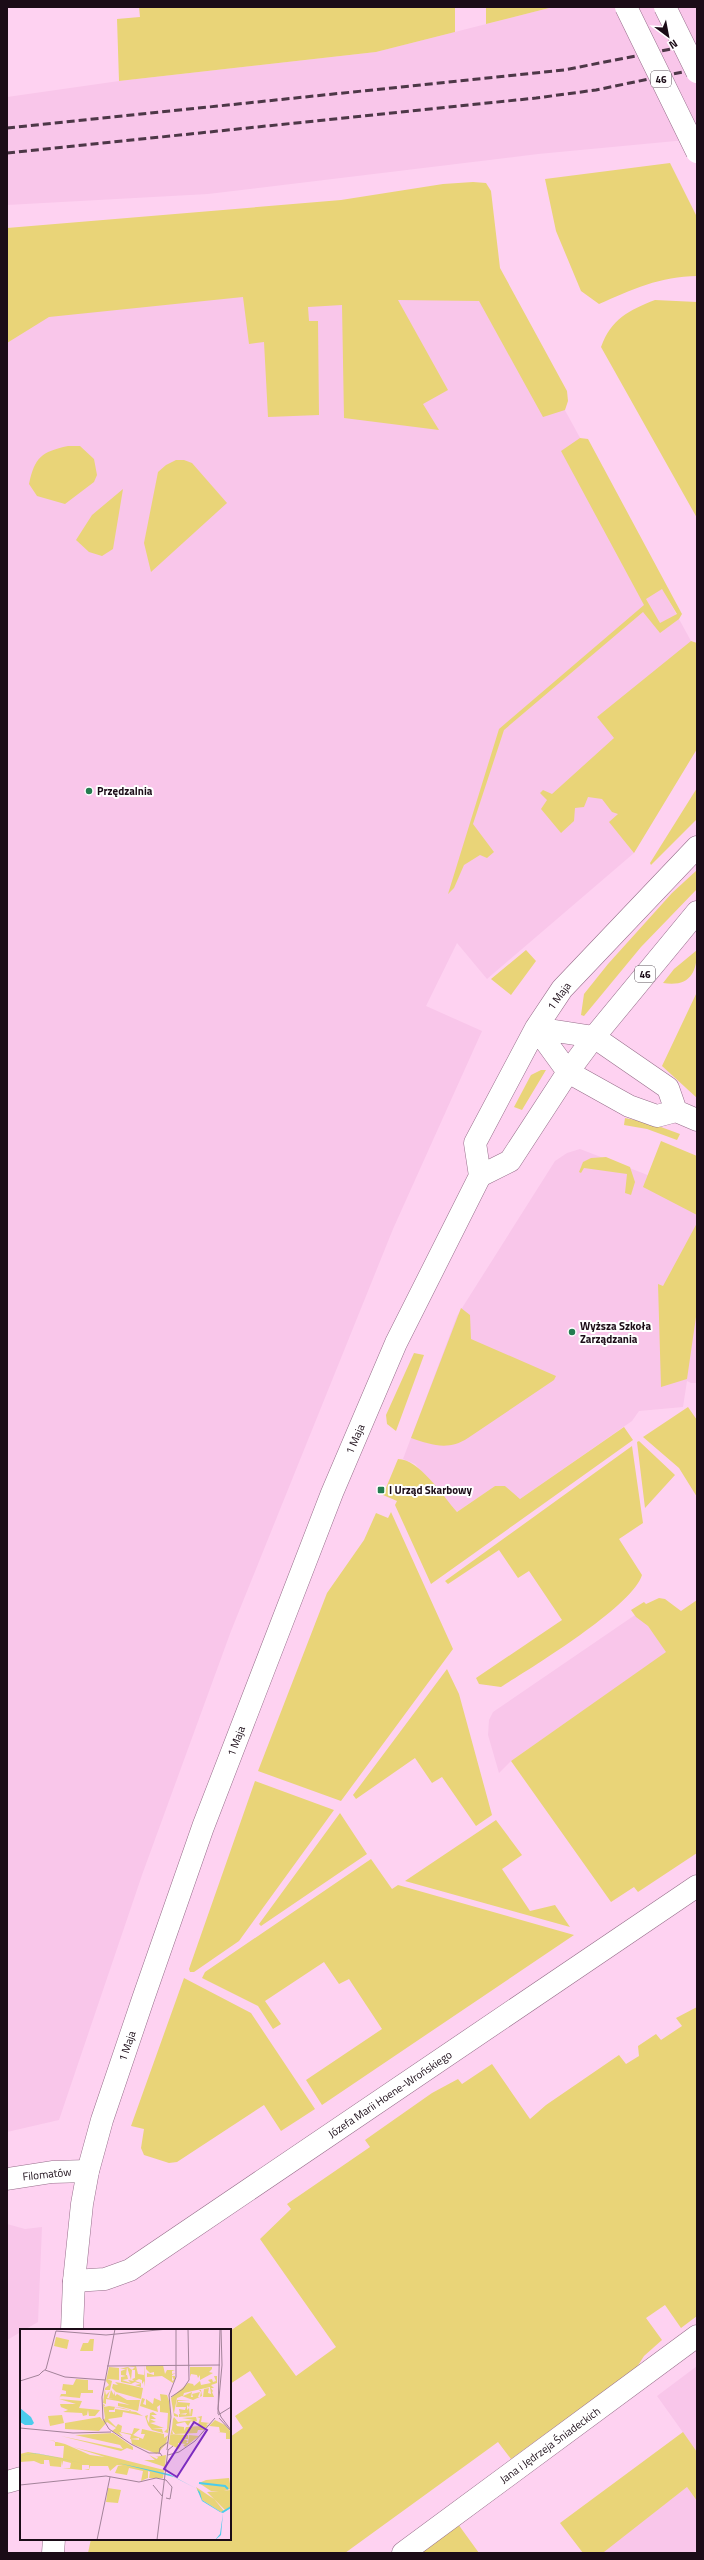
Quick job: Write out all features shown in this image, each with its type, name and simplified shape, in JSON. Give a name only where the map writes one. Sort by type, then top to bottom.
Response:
[{"type":"main road","name":"46","points":[[626,7],[697,152]]},
{"type":"main road","points":[[665,7],[697,72]]},
{"type":"main road","name":"1 Maja","points":[[72,2329],[74,2281],[82,2204],[88,2171],[102,2120],[203,1827],[332,1493],[396,1343],[480,1176],[475,1143],[536,1028],[562,988],[697,846]]},
{"type":"main road","name":"46","points":[[594,1037],[697,912]]},
{"type":"main road","points":[[536,1028],[594,1037],[668,1088],[676,1111]]},
{"type":"main road","points":[[536,1028],[568,1072],[628,1106],[657,1116],[676,1111],[697,1120]]},
{"type":"main road","points":[[480,1176],[510,1161],[568,1072],[594,1037]]},
{"type":"main road","name":"Józefa Marii Hoene-Wrońskiego","points":[[74,2281],[105,2279],[130,2270],[697,1886]]},
{"type":"main road","name":"Filomatów","points":[[7,2179],[60,2172],[88,2171]]},
{"type":"main road","name":"Jana i Jędrzeja Śniadeckich","points":[[403,2553],[697,2336]]},
{"type":"main road","points":[[7,2482],[20,2478]]},
{"type":"main road","points":[[53,2553],[54,2540]]},
{"type":"shaded area","points":[[139,7],[455,7],[455,32],[376,52],[119,81],[117,19],[140,17]]},
{"type":"shaded area","points":[[486,7],[553,7],[486,24]]},
{"type":"shaded area","points":[[553,7],[697,7],[697,139],[538,154],[208,194],[7,205],[7,97],[119,81],[376,52]]},
{"type":"shaded area","points":[[670,163],[697,217],[697,276],[671,278],[659,281],[599,304],[581,291],[556,231],[545,179]]},
{"type":"shaded area","points":[[473,182],[486,183],[491,191],[500,268],[567,391],[568,401],[565,410],[543,417],[479,301],[398,300],[448,390],[423,404],[439,430],[344,418],[342,305],[308,307],[309,321],[318,321],[319,415],[268,417],[264,342],[249,344],[243,297],[49,317],[7,343],[7,228],[341,200],[443,184]]},
{"type":"shaded area","points":[[484,262],[697,652],[697,723],[634,853],[487,979],[457,943],[426,1006],[482,1031],[393,1229],[231,1631],[142,1875],[59,2120],[7,2132],[7,265]]},
{"type":"shaded area","points":[[655,300],[697,302],[697,518],[601,347],[605,337],[616,322],[629,312]]},
{"type":"shaded area","points":[[580,438],[588,439],[682,614],[679,619],[660,633],[643,612],[504,730],[473,824],[494,852],[487,858],[480,855],[464,865],[454,888],[448,894],[499,729],[644,605],[561,451]],"holes":[[[662,589],[677,614],[660,623],[646,599]]]},
{"type":"shaded area","points":[[68,446],[80,446],[94,459],[97,475],[94,482],[65,504],[37,496],[29,484],[37,462],[45,454]]},
{"type":"shaded area","points":[[176,460],[184,460],[192,463],[227,503],[151,572],[144,543],[158,472],[166,465]]},
{"type":"shaded area","points":[[123,489],[113,549],[102,556],[89,552],[76,540],[92,515]]},
{"type":"shaded area","points":[[691,641],[697,643],[697,749],[634,853],[609,822],[618,814],[612,812],[602,799],[588,797],[584,807],[575,808],[574,821],[561,833],[541,809],[547,800],[540,793],[543,790],[552,794],[614,738],[597,717]]},
{"type":"shaded area","points":[[697,788],[697,819],[651,865],[650,863]]},
{"type":"shaded area","points":[[697,870],[697,889],[641,947],[584,1016],[581,1015],[584,994],[608,964],[672,893]]},
{"type":"shaded area","points":[[526,950],[536,961],[511,995],[491,979]]},
{"type":"shaded area","points":[[697,950],[695,966],[690,977],[679,983],[663,983],[674,969]]},
{"type":"shaded area","points":[[697,992],[697,1098],[662,1066]]},
{"type":"shaded area","points":[[541,1070],[546,1070],[522,1110],[514,1107],[531,1075]]},
{"type":"shaded area","points":[[625,1118],[650,1123],[680,1134],[677,1140],[647,1129],[624,1125]]},
{"type":"shaded area","points":[[661,1141],[697,1156],[697,1215],[643,1187]]},
{"type":"shaded area","name":"Wyższa Szkoła Zarządzania","points":[[580,1149],[697,1194],[697,1383],[687,1381],[683,1407],[639,1411],[632,1421],[520,1499],[505,1486],[495,1486],[457,1512],[415,1464],[403,1459],[457,1316],[555,1161],[567,1153]]},
{"type":"shaded area","points":[[606,1157],[630,1167],[635,1182],[631,1195],[625,1193],[627,1174],[584,1168],[581,1173],[579,1172],[583,1162],[591,1158]]},
{"type":"shaded area","points":[[697,1223],[697,1310],[687,1379],[661,1387],[658,1284],[663,1286]]},
{"type":"shaded area","points":[[461,1308],[470,1315],[471,1339],[556,1376],[554,1380],[461,1442],[447,1446],[433,1445],[411,1438]]},
{"type":"shaded area","points":[[414,1353],[424,1355],[396,1431],[387,1424],[386,1415]]},
{"type":"shaded area","points":[[688,1407],[697,1420],[697,1497],[679,1468],[643,1437]]},
{"type":"shaded area","points":[[624,1427],[633,1440],[431,1584],[395,1505],[397,1501],[383,1495],[398,1459],[414,1465],[422,1472],[438,1488],[457,1512],[495,1486],[505,1486],[520,1499]]},
{"type":"shaded area","points":[[639,1441],[675,1475],[645,1508],[637,1442]]},
{"type":"shaded area","points":[[632,1446],[643,1523],[619,1539],[642,1575],[635,1588],[620,1603],[579,1636],[501,1687],[479,1684],[476,1678],[562,1620],[529,1571],[518,1578],[499,1550],[448,1584],[445,1581]]},
{"type":"shaded area","points":[[391,1512],[453,1649],[341,1801],[258,1771],[327,1593],[364,1540],[376,1513],[388,1518]]},
{"type":"shaded area","points":[[659,1598],[665,1599],[681,1611],[697,1600],[697,1853],[638,1892],[634,1887],[611,1902],[511,1761],[666,1652],[648,1626],[636,1617],[631,1610],[644,1602],[646,1604]]},
{"type":"shaded area","points":[[635,1615],[648,1626],[667,1652],[511,1761],[499,1773],[488,1735],[489,1720],[493,1712]]},
{"type":"shaded area","points":[[447,1669],[459,1694],[492,1815],[476,1826],[442,1777],[432,1783],[415,1758],[356,1799],[353,1795]]},
{"type":"shaded area","points":[[255,1781],[334,1810],[239,1941],[194,1972],[190,1972],[189,1969]]},
{"type":"shaded area","points":[[340,1813],[367,1854],[261,1926],[259,1924]]},
{"type":"shaded area","points":[[496,1820],[522,1855],[502,1869],[530,1911],[555,1905],[570,1927],[405,1881]]},
{"type":"shaded area","points":[[371,1859],[392,1889],[398,1885],[574,1935],[322,2105],[306,2080],[382,2029],[349,1979],[339,1984],[324,1962],[265,2001],[281,2024],[273,2029],[258,2006],[202,1978],[205,1972]]},
{"type":"shaded area","points":[[184,1978],[251,2013],[315,2109],[281,2131],[264,2105],[177,2162],[169,2163],[144,2155],[141,2148],[144,2129],[131,2126]]},
{"type":"shaded area","points":[[697,2007],[697,2316],[681,2328],[665,2305],[646,2318],[662,2340],[644,2356],[637,2367],[511,2459],[498,2442],[345,2553],[88,2553],[91,2540],[231,2540],[231,2436],[243,2428],[235,2416],[266,2395],[250,2371],[231,2383],[231,2330],[252,2316],[296,2376],[336,2347],[260,2239],[291,2209],[287,2204],[370,2147],[365,2140],[432,2093],[458,2079],[462,2084],[492,2064],[530,2119],[546,2105],[619,2055],[626,2064],[639,2056],[638,2046],[656,2034],[661,2040],[682,2026],[676,2018]]},
{"type":"shaded area","points":[[7,2224],[25,2229],[42,2227],[38,2322],[26,2329],[20,2329],[20,2332],[7,2340]]},
{"type":"shaded area","points":[[697,2366],[697,2452],[657,2396]]},
{"type":"shaded area","points":[[683,2432],[697,2452],[697,2501],[687,2487],[604,2552],[583,2553],[560,2523]]},
{"type":"shaded area","points":[[687,2487],[697,2501],[697,2550],[693,2553],[601,2553]]},
{"type":"shaded area","points":[[458,2524],[479,2553],[418,2553]]},
{"type":"railway","points":[[7,128],[564,70],[697,44]]},
{"type":"railway","points":[[7,153],[536,98],[596,90],[697,69]]},
{"type":"place","name":"Przędzalnia","points":[[89,791]]},
{"type":"place","name":"Wyższa Szkoła Zarządzania","points":[[572,1332]]},
{"type":"place","name":"I Urząd Skarbowy","points":[[381,1490]]}]
